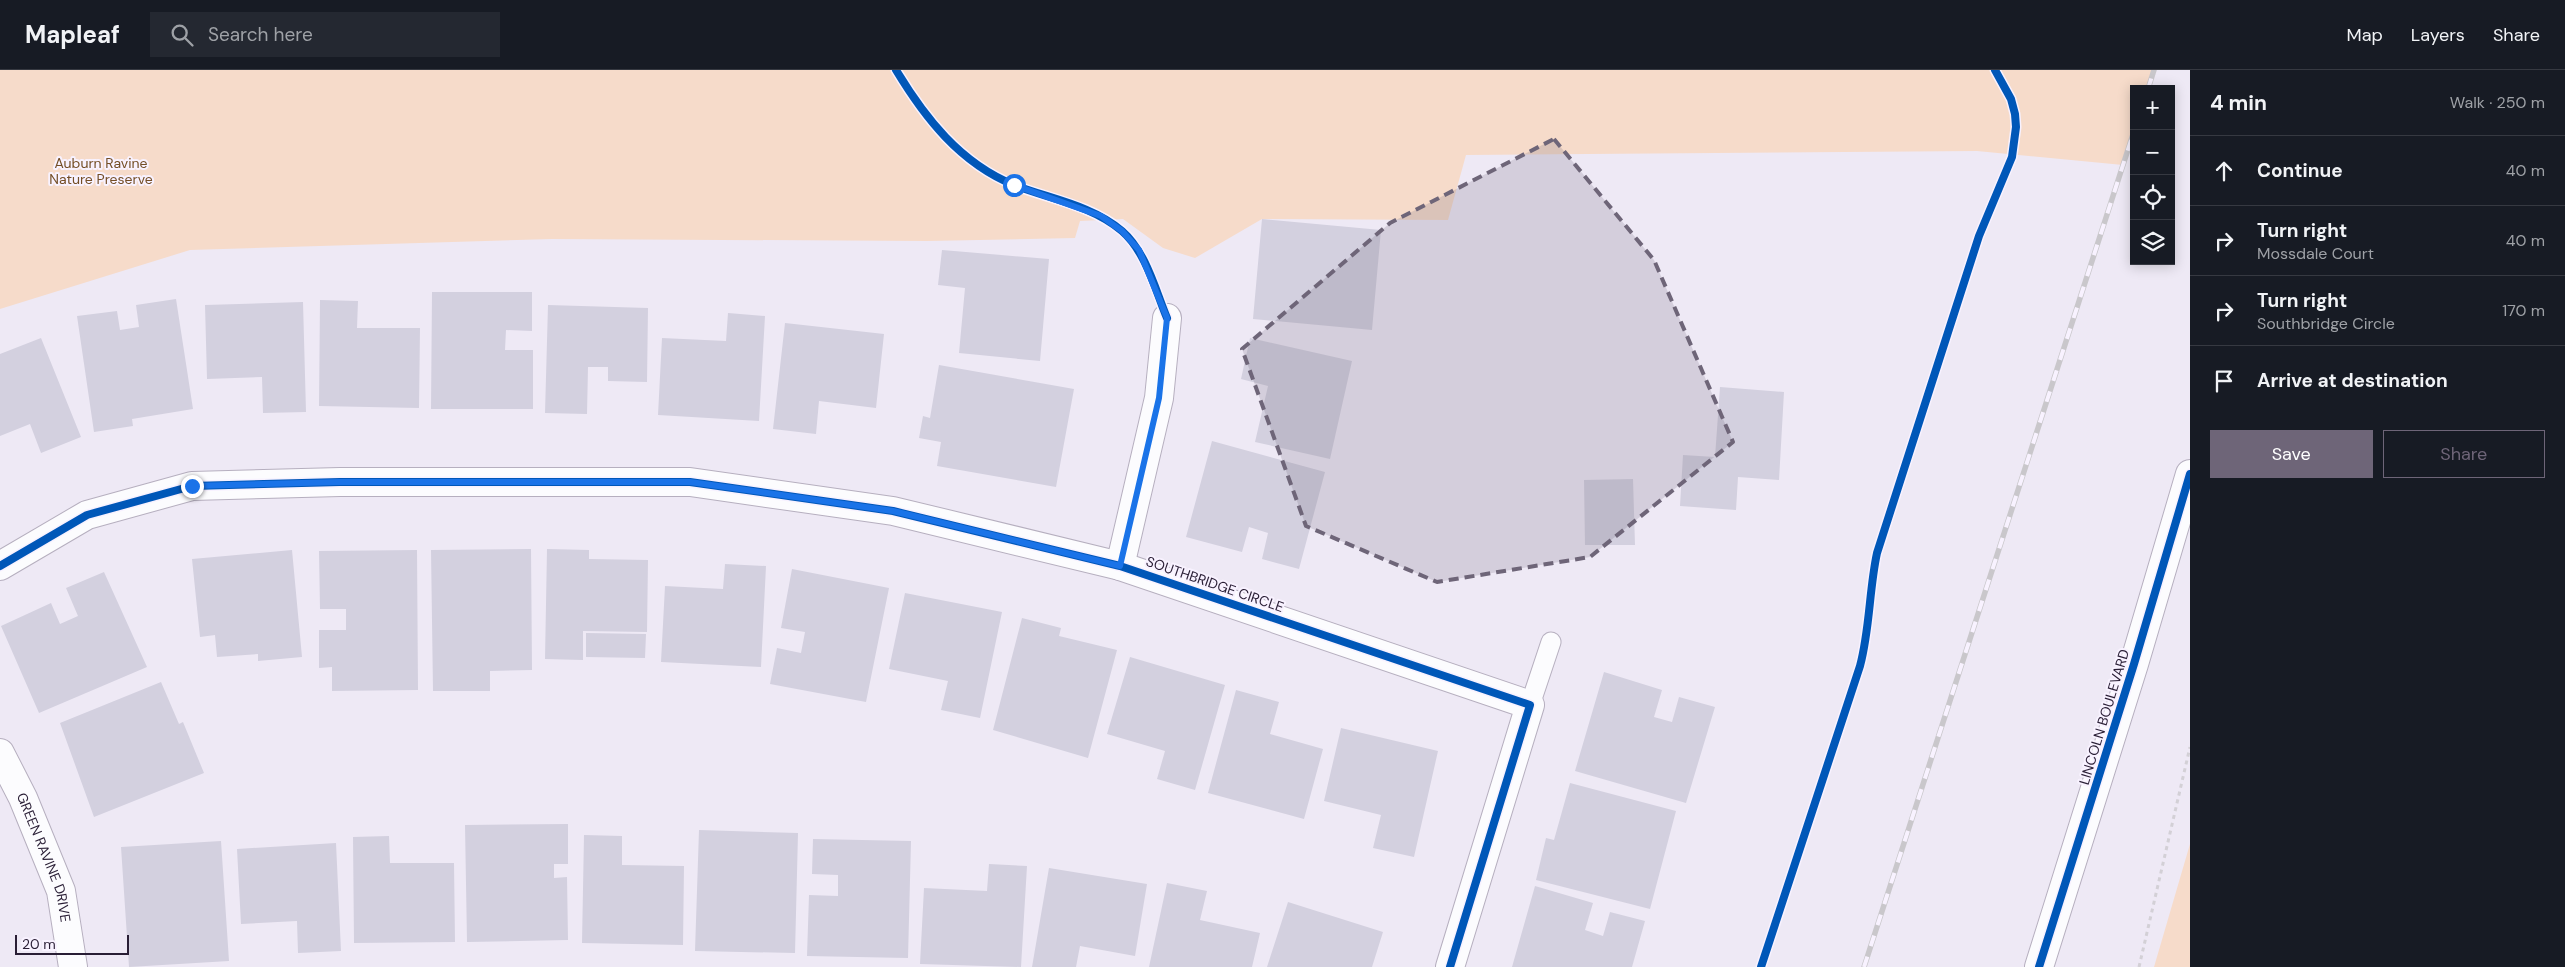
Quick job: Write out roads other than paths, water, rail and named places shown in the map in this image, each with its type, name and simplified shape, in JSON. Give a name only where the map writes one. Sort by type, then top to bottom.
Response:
[{"type":"street","points":[[1120,566],[1159,398],[1167,318]]},
{"type":"street","name":"LINCOLN BOULEVARD","points":[[2039,967],[2134,664],[2190,474]]},
{"type":"street","name":"SOUTHBRIDGE CIRCLE","points":[[0,566],[87,515],[192,486],[340,482],[690,482],[893,511],[1120,566],[1530,705]]},
{"type":"street","points":[[1450,967],[1530,705]]},
{"type":"street","name":"GREEN RAVINE DRIVE","points":[[0,753],[23,798],[61,891],[73,967]]},
{"type":"lane","points":[[1530,705],[1551,642]]},
{"type":"railway","points":[[2149,85],[2154,70]]},
{"type":"railway","points":[[1864,967],[2130,143]]},
{"type":"park label","name":"Auburn Ravine Nature Preserve","points":[[101,172]]}]
